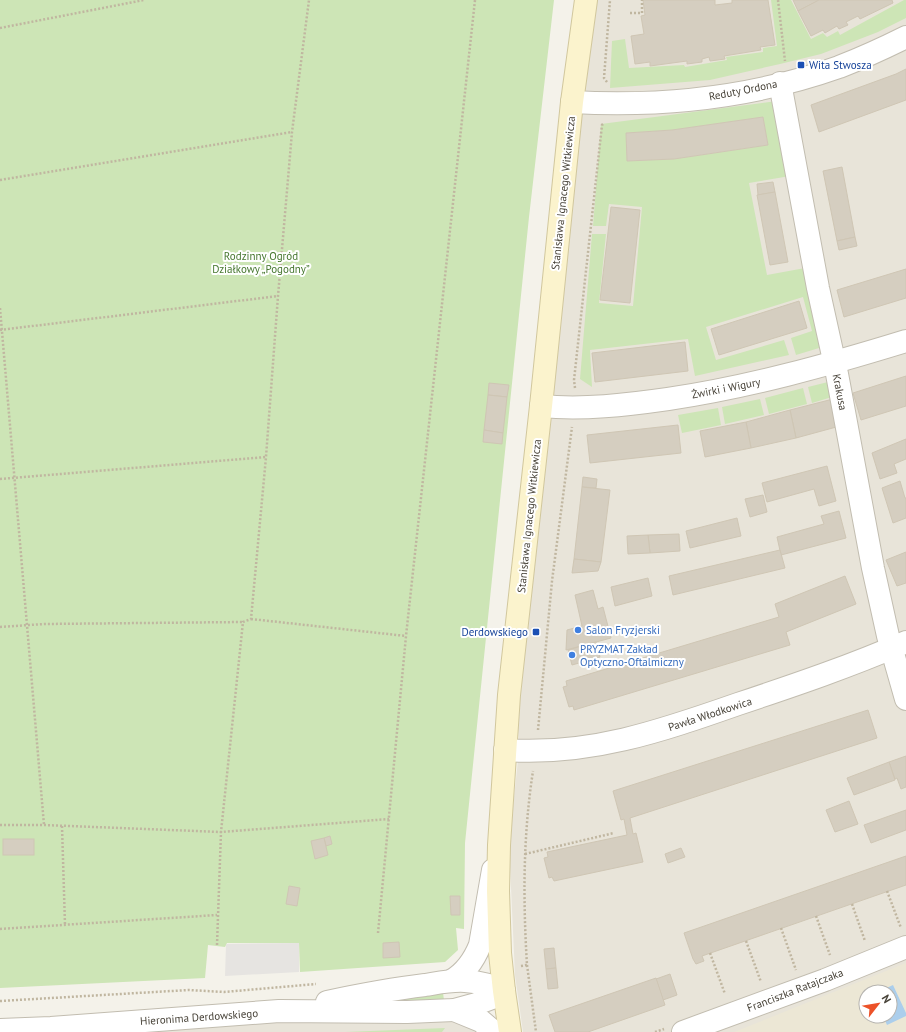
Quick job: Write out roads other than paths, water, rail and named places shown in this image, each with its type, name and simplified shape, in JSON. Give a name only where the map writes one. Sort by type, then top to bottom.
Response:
[{"type":"street","name":"Stanisława Ignacego Witkiewicza","points":[[510,1032],[500,953],[498,897],[499,845],[509,695],[541,406],[572,102],[586,0]]},
{"type":"street","name":"Reduty Ordona","points":[[572,102],[622,104],[664,102],[724,95],[784,82],[840,66],[859,59],[906,37]]},
{"type":"street","name":"Krakusa","points":[[784,82],[818,288],[834,362],[873,568],[899,645],[906,699]]},
{"type":"street","name":"Żwirki i Wigury","points":[[541,406],[591,407],[662,400],[716,391],[766,380],[861,355],[906,340]]},
{"type":"street","name":"Pawła Włodkowica","points":[[505,750],[535,752],[575,749],[643,735],[671,727],[800,683],[899,645]]},
{"type":"street","points":[[451,981],[463,972],[471,963],[480,945],[489,888],[499,845]]},
{"type":"street","name":"Franciszka Ratajczaka","points":[[683,1032],[824,980],[904,939]]},
{"type":"street","name":"Hieronima Derdowskiego","points":[[279,1011],[388,990],[451,981],[479,982],[504,992]]},
{"type":"street","name":"Hieronima Derdowskiego","points":[[0,1030],[279,1011],[407,1012],[454,1010],[476,1004],[504,992]]},
{"type":"street","name":"Hieronima Derdowskiego","points":[[454,1010],[481,1021],[494,1032]]},
{"type":"water","points":[[898,996],[906,1013],[906,1016],[898,1020]]},
{"type":"place","name":"Wita Stwosza","points":[[801,65]]},
{"type":"place","name":"Salon Fryzjerski","points":[[578,630]]},
{"type":"place","name":"Derdowskiego","points":[[536,632]]},
{"type":"place","name":"PRYZMAT Zakład Optyczno-Oftalmiczny","points":[[572,655]]},
{"type":"park label","name":"Rodzinny Ogród Działkowy „Pogodny”","points":[[261,262]]}]
